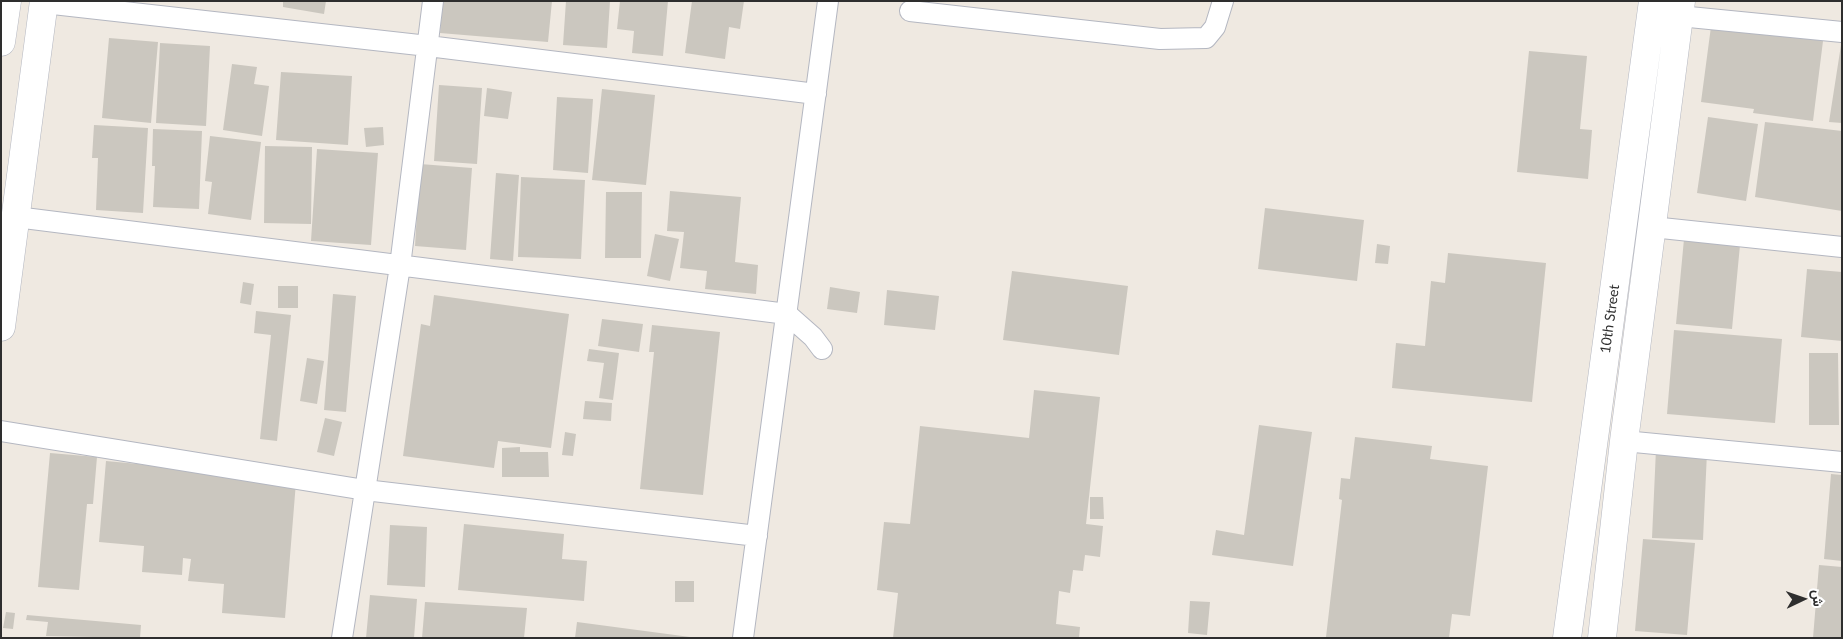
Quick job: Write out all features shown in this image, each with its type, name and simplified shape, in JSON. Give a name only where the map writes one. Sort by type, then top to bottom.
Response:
[{"type":"street","points":[[1,42],[7,1]]},
{"type":"street","points":[[342,638],[400,266],[433,1]]},
{"type":"street","points":[[743,638],[788,314],[828,1]]},
{"type":"street","points":[[910,11],[1160,39],[1206,38],[1215,28],[1223,1]]},
{"type":"street","name":"10th Street","points":[[1567,638],[1653,1]]},
{"type":"street","points":[[1,327],[44,2],[428,46],[816,94]]},
{"type":"street","points":[[1602,638],[1624,441],[1680,9],[1842,32]]},
{"type":"street","points":[[16,217],[788,314],[813,337],[822,349]]},
{"type":"street","points":[[1652,227],[1842,247]]},
{"type":"street","points":[[1,430],[365,490],[757,536]]},
{"type":"street","points":[[1624,441],[1842,462]]},
{"type":"building","points":[[283,1],[326,1],[324,14],[283,7]]},
{"type":"building","points":[[443,1],[552,1],[548,42],[440,33]]},
{"type":"building","points":[[566,1],[610,1],[607,48],[563,45]]},
{"type":"building","points":[[620,1],[668,1],[663,56],[632,53],[634,31],[617,29]]},
{"type":"building","points":[[692,1],[744,1],[740,29],[729,27],[725,59],[685,53]]},
{"type":"building","points":[[1712,19],[1824,33],[1813,121],[1753,113],[1754,109],[1701,102]]},
{"type":"building","points":[[109,38],[158,42],[151,123],[102,118]]},
{"type":"building","points":[[160,43],[210,46],[206,126],[156,123]]},
{"type":"building","points":[[1842,45],[1842,123],[1829,122]]},
{"type":"building","points":[[1529,51],[1587,56],[1580,129],[1592,130],[1588,179],[1517,172]]},
{"type":"building","points":[[232,64],[257,67],[254,84],[269,86],[262,136],[223,130]]},
{"type":"building","points":[[281,72],[352,76],[348,145],[276,140]]},
{"type":"building","points":[[439,85],[482,88],[477,164],[434,161]]},
{"type":"building","points":[[487,88],[512,92],[508,119],[484,116]]},
{"type":"building","points":[[602,89],[655,95],[646,185],[592,180]]},
{"type":"building","points":[[557,97],[593,99],[588,173],[553,170]]},
{"type":"building","points":[[1708,117],[1758,124],[1746,201],[1697,193]]},
{"type":"building","points":[[1765,122],[1842,131],[1842,211],[1755,197]]},
{"type":"building","points":[[94,125],[148,128],[143,213],[96,210],[98,158],[92,158]]},
{"type":"building","points":[[383,127],[384,145],[366,147],[364,128]]},
{"type":"building","points":[[153,129],[202,131],[199,209],[153,207],[155,166],[152,166]]},
{"type":"building","points":[[210,136],[261,142],[251,220],[208,214],[212,182],[205,181]]},
{"type":"building","points":[[265,146],[312,147],[311,224],[264,223]]},
{"type":"building","points":[[317,149],[378,153],[371,245],[311,241]]},
{"type":"building","points":[[420,164],[472,168],[466,250],[415,246]]},
{"type":"building","points":[[496,173],[519,175],[513,261],[490,259]]},
{"type":"building","points":[[521,177],[585,180],[581,259],[518,257]]},
{"type":"building","points":[[670,191],[741,197],[735,262],[758,265],[756,294],[705,289],[707,271],[680,268],[684,232],[667,231]]},
{"type":"building","points":[[606,192],[642,192],[641,258],[605,258]]},
{"type":"building","points":[[1265,208],[1364,220],[1357,281],[1258,269]]},
{"type":"building","points":[[655,234],[679,239],[670,281],[647,276]]},
{"type":"building","points":[[1684,239],[1740,245],[1732,329],[1676,324]]},
{"type":"building","points":[[1377,244],[1390,246],[1388,264],[1375,263]]},
{"type":"building","points":[[1448,253],[1546,263],[1532,402],[1392,388],[1396,343],[1425,346],[1431,281],[1445,283]]},
{"type":"building","points":[[1807,269],[1842,272],[1842,341],[1801,337]]},
{"type":"building","points":[[1012,271],[1128,286],[1119,355],[1003,340]]},
{"type":"building","points":[[243,282],[254,284],[251,305],[240,303]]},
{"type":"building","points":[[278,286],[298,286],[298,308],[278,308]]},
{"type":"building","points":[[830,287],[860,292],[857,313],[827,309]]},
{"type":"building","points":[[887,290],[939,296],[935,330],[884,325]]},
{"type":"building","points":[[333,294],[356,296],[346,412],[324,410]]},
{"type":"building","points":[[434,295],[569,314],[551,448],[498,441],[494,468],[403,456],[421,324],[430,326]]},
{"type":"building","points":[[256,311],[291,315],[277,441],[260,439],[271,335],[254,333]]},
{"type":"building","points":[[602,319],[643,324],[639,352],[598,346]]},
{"type":"building","points":[[652,325],[720,332],[703,495],[640,489],[654,352],[649,352]]},
{"type":"building","points":[[1674,330],[1782,339],[1775,423],[1667,414]]},
{"type":"building","points":[[589,349],[619,353],[613,400],[599,398],[604,363],[587,361]]},
{"type":"building","points":[[1809,353],[1838,353],[1839,425],[1809,425]]},
{"type":"building","points":[[307,358],[324,361],[317,404],[300,401]]},
{"type":"building","points":[[1034,390],[1100,397],[1086,524],[1103,526],[1100,557],[1085,555],[1083,571],[1073,570],[1070,593],[1059,591],[1056,624],[1080,627],[1079,638],[893,638],[898,593],[877,590],[884,522],[910,524],[920,426],[1029,438]]},
{"type":"building","points":[[585,401],[612,403],[611,421],[583,419]]},
{"type":"building","points":[[325,418],[342,422],[334,456],[317,452]]},
{"type":"building","points":[[1259,425],[1312,432],[1293,566],[1212,555],[1216,530],[1244,535]]},
{"type":"building","points":[[565,432],[576,434],[573,456],[562,455]]},
{"type":"building","points":[[1355,437],[1432,446],[1430,459],[1488,466],[1470,616],[1452,614],[1449,638],[1326,637],[1342,500],[1339,499],[1341,478],[1350,479]]},
{"type":"building","points":[[520,447],[520,452],[548,452],[549,477],[502,477],[502,448]]},
{"type":"building","points":[[1656,449],[1707,452],[1703,540],[1652,538]]},
{"type":"building","points":[[50,453],[97,457],[93,504],[87,504],[79,590],[38,587]]},
{"type":"building","points":[[106,461],[224,472],[296,482],[285,618],[222,613],[224,584],[188,581],[191,559],[183,558],[182,575],[142,572],[144,546],[99,542]]},
{"type":"building","points":[[1831,474],[1842,475],[1842,561],[1824,559]]},
{"type":"building","points":[[1090,497],[1103,497],[1104,519],[1090,519]]},
{"type":"building","points":[[464,524],[564,534],[562,559],[587,561],[584,601],[458,590]]},
{"type":"building","points":[[390,525],[427,527],[425,587],[387,585]]},
{"type":"building","points":[[1643,539],[1695,543],[1687,635],[1635,631]]},
{"type":"building","points":[[1819,565],[1842,567],[1842,638],[1813,638]]},
{"type":"building","points":[[675,581],[694,581],[694,602],[675,602]]},
{"type":"building","points":[[370,595],[417,599],[414,638],[366,638]]},
{"type":"building","points":[[1190,601],[1210,602],[1207,635],[1188,633]]},
{"type":"building","points":[[425,602],[527,608],[524,638],[422,638]]},
{"type":"building","points":[[6,612],[15,613],[13,629],[3,628]]},
{"type":"building","points":[[27,615],[141,625],[140,638],[46,636],[48,622],[26,620]]},
{"type":"building","points":[[577,622],[690,637],[690,638],[575,638]]}]
